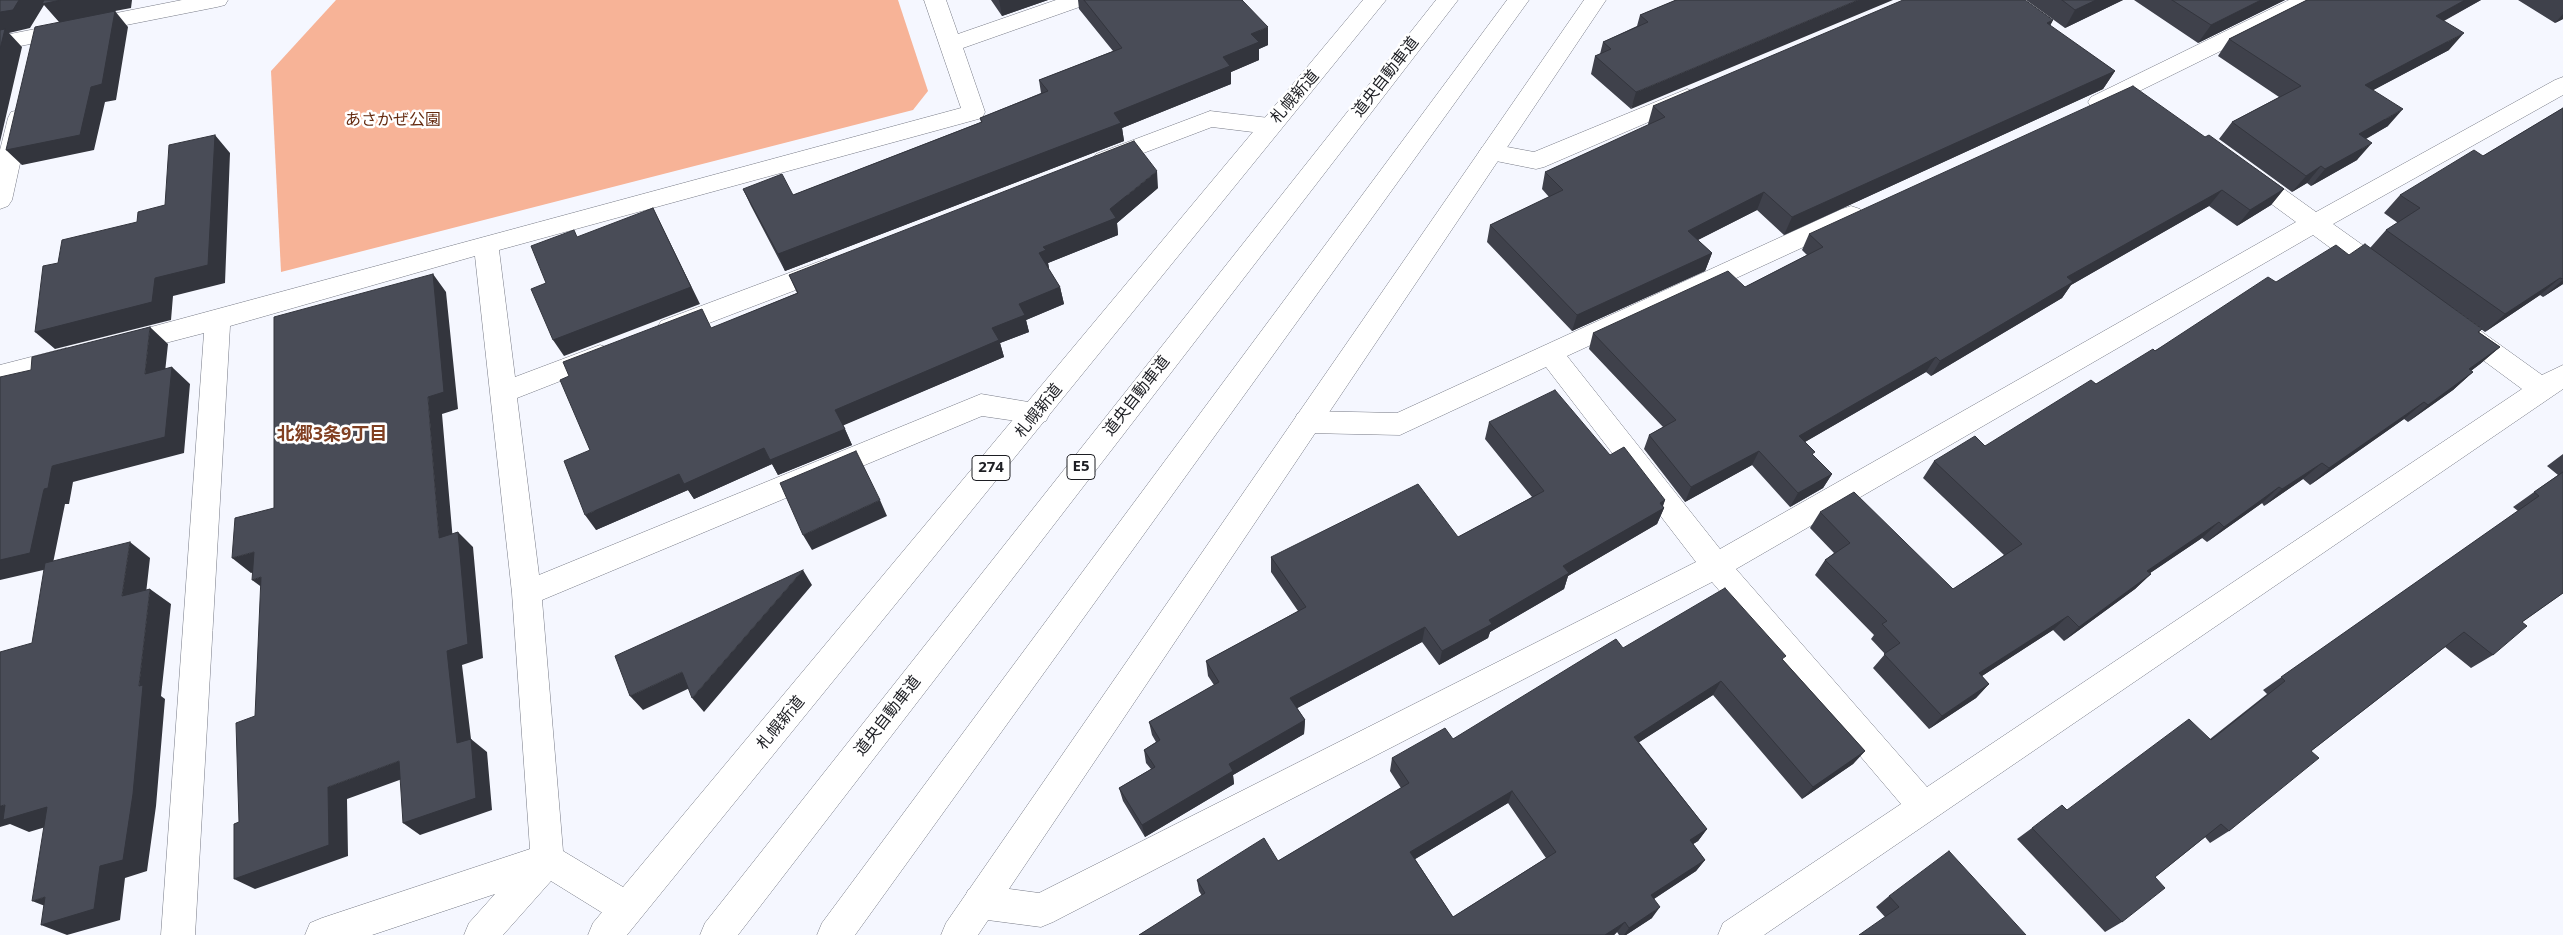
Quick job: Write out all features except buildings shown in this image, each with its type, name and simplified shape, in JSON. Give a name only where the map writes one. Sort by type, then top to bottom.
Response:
[{"type":"main road","points":[[0,43],[35,45],[217,0]]},
{"type":"main road","points":[[0,375],[218,320],[486,244],[974,112],[949,45],[935,0]]},
{"type":"main road","points":[[949,45],[1077,0]]},
{"type":"main road","name":"札幌新道","points":[[604,935],[1037,413],[1269,126],[1375,0]]},
{"type":"main road","name":"道央自動車道","points":[[717,935],[1446,0]]},
{"type":"main road","points":[[834,935],[1518,0]]},
{"type":"main road","points":[[958,935],[1595,0]]},
{"type":"main road","points":[[2075,113],[2137,94],[2306,0]]},
{"type":"main road","points":[[35,45],[50,14]]},
{"type":"main road","points":[[2105,71],[2137,94]]},
{"type":"main road","points":[[980,902],[1041,910],[1716,566],[2315,224],[2563,85]]},
{"type":"main road","points":[[1491,152],[1536,161],[1707,88]]},
{"type":"main road","points":[[0,200],[24,94]]},
{"type":"main road","points":[[1080,170],[1210,119],[1269,126]]},
{"type":"main road","points":[[2234,165],[2401,286]]},
{"type":"main road","points":[[1307,422],[1400,424],[1550,352],[1876,204]]},
{"type":"main road","points":[[480,935],[547,860],[527,593],[486,244]]},
{"type":"main road","points":[[652,335],[848,260]]},
{"type":"main road","points":[[178,935],[218,320]]},
{"type":"main road","points":[[1736,935],[2552,382],[2448,320]]},
{"type":"main road","points":[[504,392],[624,346]]},
{"type":"main road","points":[[1550,352],[1716,566],[1925,808]]},
{"type":"main road","points":[[527,593],[981,405],[1037,413]]},
{"type":"main road","points":[[322,935],[547,860],[626,908]]},
{"type":"green space","name":"あさかぜ公園","points":[[336,0],[898,0],[928,91],[913,110],[281,272],[271,71]]},
{"type":"district","name":"北郷3条9丁目","points":[[332,435]]}]
